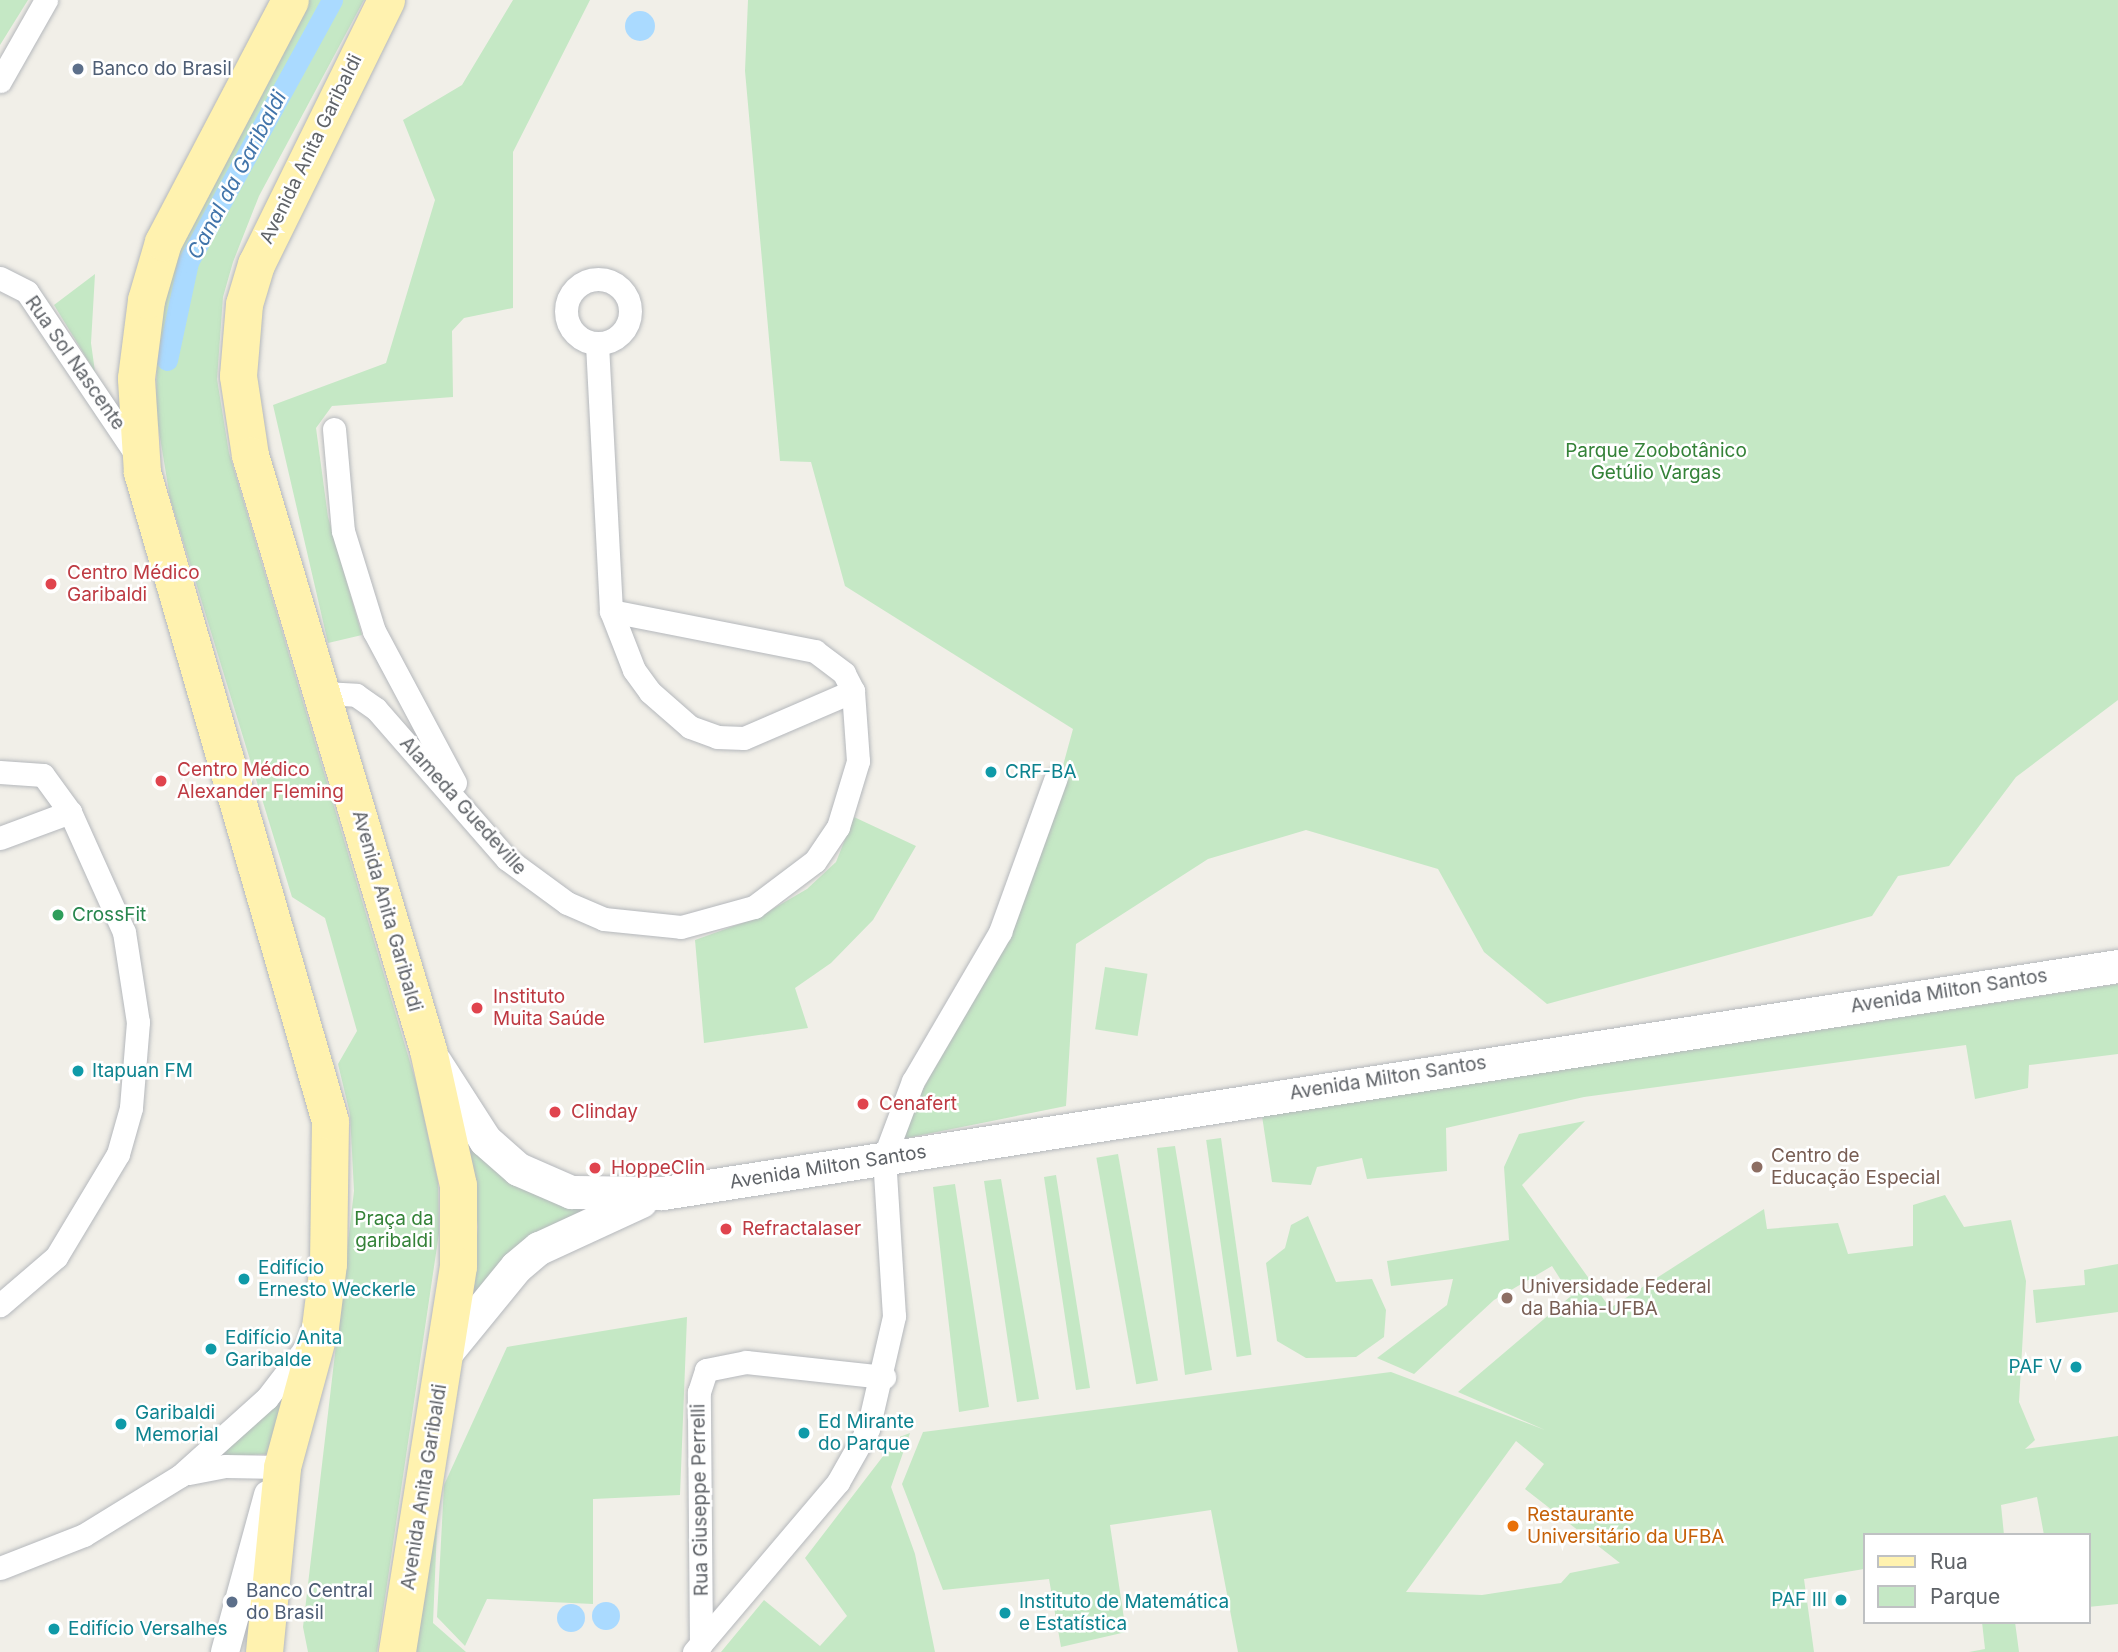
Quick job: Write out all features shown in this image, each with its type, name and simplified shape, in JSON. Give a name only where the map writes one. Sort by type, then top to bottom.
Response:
[{"type":"main road","points":[[288,1652],[320,1327],[334,1215],[330,1121],[139,459],[139,340],[156,265],[179,206],[290,0]]},
{"type":"main road","name":"Avenida Anita Garibaldi","points":[[386,0],[272,225],[238,341],[250,455],[428,1050],[458,1185],[457,1266],[397,1652]]},
{"type":"main road","name":"Avenida Milton Santos","points":[[428,1050],[485,1140],[518,1169],[571,1192],[663,1193],[2117,965]]},
{"type":"main road","name":"Avenida Milton Santos","points":[[445,1354],[516,1267],[539,1248],[663,1193]]},
{"type":"main road","points":[[264,1652],[282,1467],[320,1327]]},
{"type":"street","points":[[0,81],[46,0]]},
{"type":"street","name":"Rua Sol Nascente","points":[[0,278],[27,292],[139,459]]},
{"type":"street","points":[[597,344],[611,611],[634,670],[650,692],[666,710],[717,737],[768,730],[853,691],[844,673],[815,651],[611,611]]},
{"type":"street","points":[[334,429],[343,531],[374,631],[477,823]]},
{"type":"street","name":"Alameda Guedeville","points":[[323,693],[356,695],[376,709],[533,882],[567,904],[643,926],[718,921],[784,888],[838,827],[858,761],[853,691]]},
{"type":"street","points":[[0,772],[43,775],[69,812],[124,932],[135,978],[131,1108],[118,1154],[79,1226],[34,1282],[0,1305]]},
{"type":"street","points":[[698,1648],[855,1457],[884,1377],[894,1316],[884,1158],[913,1081],[1000,932],[1055,780]]},
{"type":"street","points":[[0,838],[69,812]]},
{"type":"street","points":[[0,1568],[72,1541],[180,1476],[267,1398],[320,1327]]},
{"type":"street","name":"Rua Giuseppe Perrelli","points":[[698,1648],[699,1392],[706,1370],[746,1362],[884,1377]]},
{"type":"street","points":[[180,1476],[225,1466],[282,1467],[249,1555],[225,1652]]},
{"type":"green space","points":[[0,0],[28,0],[0,45]]},
{"type":"green space","name":"Praça da garibaldi","points":[[308,0],[364,0],[259,196],[233,262],[223,297],[217,379],[229,453],[418,1089],[438,1182],[439,1233],[377,1652],[308,1652],[303,1627],[354,1191],[350,1114],[338,1064],[357,1031],[325,918],[292,897],[170,498],[156,413],[157,331],[181,241]]},
{"type":"green space","points":[[513,0],[590,0],[513,152],[513,308],[464,318],[452,331],[453,397],[332,406],[316,428],[328,517],[362,635],[328,643],[273,405],[386,363],[435,200],[403,120],[462,85]]},
{"type":"green space","name":"Parque Zoobotânico Getúlio Vargas","points":[[748,0],[2118,0],[2118,700],[2016,777],[1949,866],[1898,876],[1872,916],[1547,1004],[1484,952],[1438,869],[1306,830],[1208,859],[1076,944],[1066,1106],[897,1140],[1010,921],[1041,846],[1073,729],[845,586],[811,462],[780,461],[745,71]]},
{"type":"green space","points":[[95,274],[91,343],[95,372],[54,305]]},
{"type":"green space","points":[[854,817],[916,846],[873,920],[831,963],[795,988],[808,1028],[704,1043],[695,940],[759,917],[807,889],[836,862]]},
{"type":"green space","points":[[1105,967],[1147,974],[1138,1036],[1095,1029]]},
{"type":"green space","points":[[2118,984],[2118,1054],[2029,1065],[2028,1088],[1975,1099],[1966,1045],[1584,1097],[1446,1128],[1447,1171],[1367,1179],[1362,1158],[1317,1167],[1311,1185],[1272,1182],[1262,1116]]},
{"type":"green space","points":[[1585,1121],[1522,1185],[1610,1308],[1764,1209],[1767,1229],[1838,1223],[1848,1254],[1913,1246],[1913,1205],[1945,1195],[1964,1227],[2011,1220],[2026,1281],[2019,1402],[2035,1440],[2025,1449],[2118,1436],[2118,1604],[2090,1607],[2090,1533],[2044,1533],[2037,1497],[2001,1505],[2004,1533],[1862,1533],[1862,1569],[1804,1579],[1814,1652],[1238,1652],[1211,1510],[1110,1525],[1126,1632],[1061,1647],[1049,1579],[943,1590],[902,1484],[923,1432],[1391,1372],[1545,1430],[1458,1392],[1571,1296],[1552,1266],[1494,1300],[1414,1374],[1377,1358],[1447,1305],[1453,1279],[1391,1286],[1387,1261],[1509,1240],[1504,1167],[1519,1134]],"holes":[[[1516,1441],[1544,1464],[1525,1489],[1620,1563],[1570,1573],[1561,1583],[1482,1595],[1406,1592]]]},
{"type":"green space","points":[[464,1134],[606,1203],[468,1313],[478,1227]]},
{"type":"green space","points":[[1221,1138],[1251,1355],[1237,1357],[1206,1140]]},
{"type":"green space","points":[[1175,1146],[1212,1370],[1185,1375],[1157,1148]]},
{"type":"green space","points":[[1118,1154],[1158,1381],[1136,1384],[1096,1158]]},
{"type":"green space","points":[[1056,1175],[1090,1388],[1076,1390],[1044,1177]]},
{"type":"green space","points":[[1001,1179],[1039,1399],[1017,1402],[984,1181]]},
{"type":"green space","points":[[955,1184],[989,1407],[959,1412],[933,1187]]},
{"type":"green space","points":[[1308,1216],[1336,1282],[1372,1279],[1386,1310],[1384,1337],[1356,1357],[1306,1358],[1277,1341],[1266,1263],[1285,1248],[1291,1225]]},
{"type":"green space","points":[[2118,1264],[2118,1312],[2036,1323],[2033,1290],[2085,1285],[2084,1270]]},
{"type":"green space","points":[[687,1317],[680,1495],[593,1499],[593,1604],[487,1599],[465,1646],[437,1617],[444,1485],[507,1347]]},
{"type":"green space","points":[[283,1398],[270,1454],[213,1457]]},
{"type":"green space","points":[[910,1433],[891,1487],[915,1554],[935,1652],[721,1652],[764,1600],[820,1646],[847,1616],[805,1558],[897,1438]]},
{"type":"green space","points":[[438,1504],[433,1623],[466,1652],[403,1652]]},
{"type":"green space","points":[[1982,1624],[2015,1624],[2019,1652],[1969,1652],[1985,1649]]},
{"type":"water","points":[[640,11],[651,15],[655,26],[651,37],[640,41],[629,37],[625,26],[629,15]]},
{"type":"water","points":[[606,1602],[616,1606],[620,1616],[616,1626],[606,1630],[596,1626],[592,1616],[596,1606]]},
{"type":"water","points":[[571,1604],[581,1608],[585,1618],[581,1628],[571,1632],[561,1628],[557,1618],[561,1608]]},
{"type":"waterway","name":"Canal da Garibaldi","points":[[167,360],[188,262],[332,0]]},
{"type":"place","name":"Banco do Brasil","points":[[78,69]]},
{"type":"place","name":"Centro Médico Garibaldi","points":[[51,584]]},
{"type":"place","name":"CRF-BA","points":[[991,772]]},
{"type":"place","name":"Centro Médico Alexander Fleming","points":[[161,781]]},
{"type":"place","name":"CrossFit","points":[[58,915]]},
{"type":"place","name":"Instituto Muita Saúde","points":[[477,1008]]},
{"type":"place","name":"Itapuan FM","points":[[78,1071]]},
{"type":"place","name":"Cenafert","points":[[863,1104]]},
{"type":"place","name":"Clinday","points":[[555,1112]]},
{"type":"place","name":"Centro de Educação Especial","points":[[1757,1167]]},
{"type":"place","name":"HoppeClin","points":[[595,1168]]},
{"type":"place","name":"Refractalaser","points":[[726,1229]]},
{"type":"place","name":"Edifício Ernesto Weckerle","points":[[244,1279]]},
{"type":"place","name":"Universidade Federal da Bahia-UFBA","points":[[1507,1298]]},
{"type":"place","name":"Edifício Anita Garibalde","points":[[211,1349]]},
{"type":"place","name":"PAF V","points":[[2076,1367]]},
{"type":"place","name":"Garibaldi Memorial","points":[[121,1424]]},
{"type":"place","name":"Ed Mirante do Parque","points":[[804,1433]]},
{"type":"place","name":"Restaurante Universitário da UFBA","points":[[1513,1526]]},
{"type":"place","name":"PAF III","points":[[1841,1600]]},
{"type":"place","name":"Banco Central do Brasil","points":[[232,1602]]},
{"type":"place","name":"Instituto de Matemática e Estatística","points":[[1005,1613]]},
{"type":"place","name":"Edifício Versalhes","points":[[54,1629]]}]
